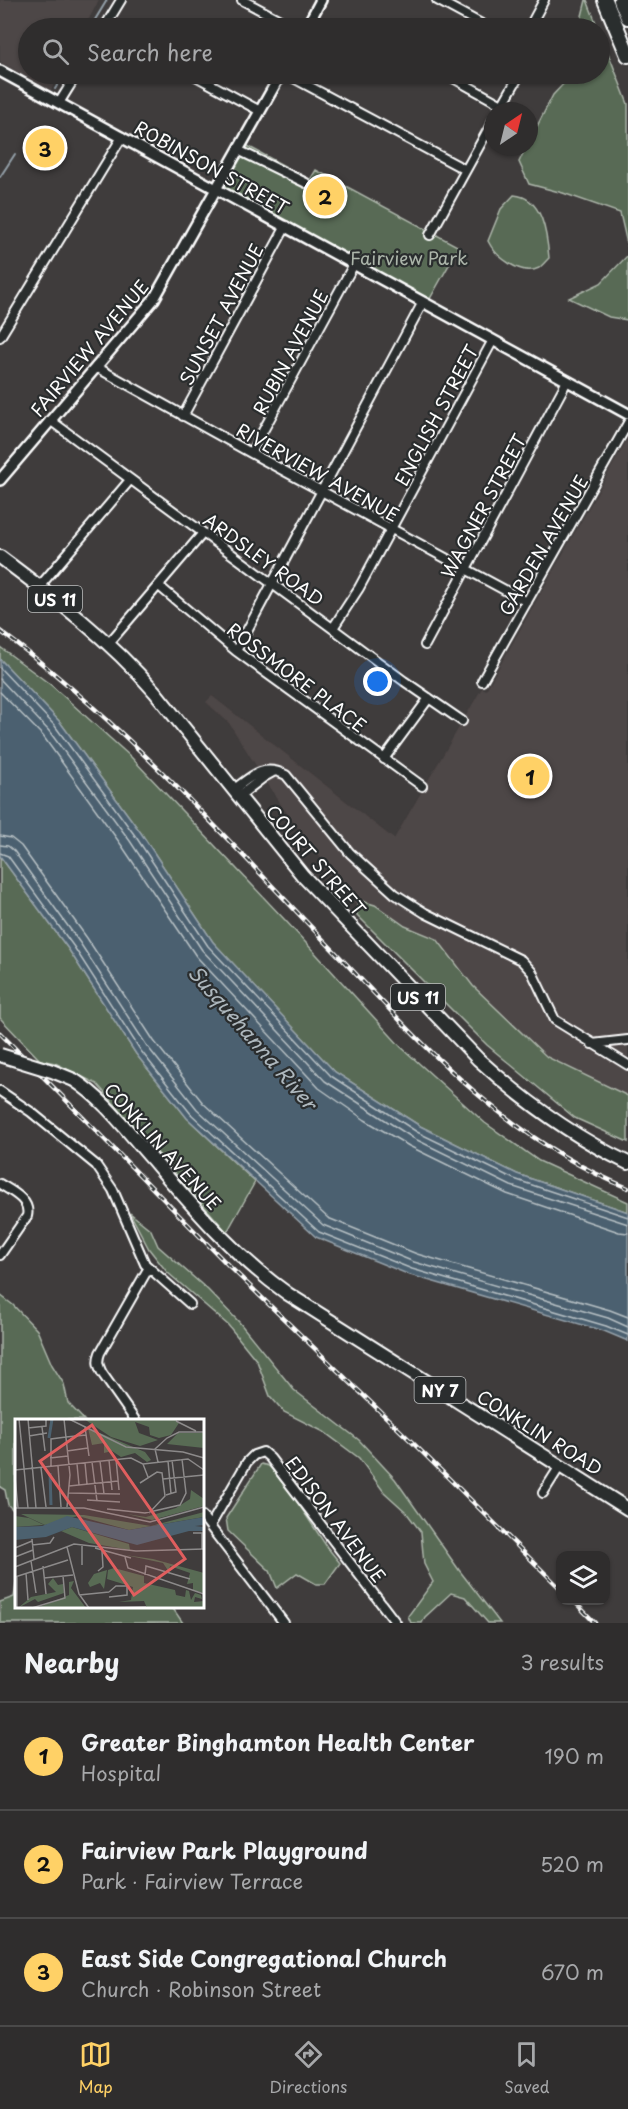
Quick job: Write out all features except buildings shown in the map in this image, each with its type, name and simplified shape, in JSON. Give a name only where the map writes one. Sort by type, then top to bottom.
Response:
[{"type":"highway","points":[[605,0],[628,55]]},
{"type":"highway","points":[[621,0],[628,16]]},
{"type":"main road","name":"COURT STREET","points":[[0,557],[109,643],[155,692],[319,894],[484,1064],[508,1086],[554,1121],[628,1163]]},
{"type":"main road","name":"CONKLIN AVENUE","points":[[0,1054],[74,1080],[96,1096],[213,1229],[253,1268]]},
{"type":"main road","name":"CONKLIN ROAD","points":[[253,1268],[288,1294],[628,1509]]},
{"type":"street","points":[[111,18],[121,0]]},
{"type":"street","points":[[242,0],[276,18]]},
{"type":"street","points":[[311,18],[321,0]]},
{"type":"street","points":[[437,0],[470,18]]},
{"type":"street","points":[[534,18],[544,0]]},
{"type":"street","name":"ROBINSON STREET","points":[[0,71],[18,81]]},
{"type":"street","name":"ROBINSON STREET","points":[[24,84],[628,414]]},
{"type":"street","points":[[59,103],[71,84]]},
{"type":"street","points":[[210,84],[260,111]]},
{"type":"street","name":"FAIRVIEW AVENUE","points":[[0,480],[154,299],[275,84]]},
{"type":"street","points":[[305,84],[466,170]]},
{"type":"street","points":[[462,84],[490,102]]},
{"type":"street","points":[[504,102],[514,84]]},
{"type":"street","points":[[0,337],[122,137]]},
{"type":"street","points":[[430,235],[484,137]]},
{"type":"street","points":[[238,150],[306,183]]},
{"type":"street","name":"SUNSET AVENUE","points":[[183,416],[286,226]]},
{"type":"street","name":"RUBIN AVENUE","points":[[251,453],[354,264]]},
{"type":"street","points":[[236,651],[423,302]]},
{"type":"street","name":"ENGLISH STREET","points":[[333,628],[391,529],[493,340]]},
{"type":"street","name":"RIVERVIEW AVENUE","points":[[96,367],[527,602]]},
{"type":"street","name":"WAGNER STREET","points":[[425,645],[567,381]]},
{"type":"street","name":"ARDSLEY ROAD","points":[[50,420],[462,721]]},
{"type":"street","name":"GARDEN AVENUE","points":[[482,681],[628,423]]},
{"type":"street","points":[[39,587],[130,480]]},
{"type":"street","points":[[109,643],[203,533]]},
{"type":"street","name":"ROSSMORE PLACE","points":[[159,586],[236,651],[422,786]]},
{"type":"street","points":[[384,759],[429,698]]},
{"type":"street","points":[[236,794],[260,771],[283,773],[350,853],[395,894],[425,913],[525,963],[532,972],[555,1020],[628,1065]]},
{"type":"street","points":[[592,1044],[628,1040]]},
{"type":"street","points":[[0,1091],[31,1112],[96,1165],[113,1190],[148,1269],[190,1304]]},
{"type":"street","points":[[0,1184],[24,1202],[28,1211],[27,1216],[0,1255]]},
{"type":"street","points":[[134,1419],[102,1373],[98,1362],[100,1353],[148,1269]]},
{"type":"street","name":"EDISON AVENUE","points":[[210,1526],[247,1462],[254,1455],[263,1452],[270,1458],[396,1623]]},
{"type":"street","points":[[543,1493],[560,1466]]},
{"type":"street","points":[[204,1518],[284,1623]]},
{"type":"shaded area","points":[[0,0],[99,0],[89,18],[18,18],[18,72],[0,62]]},
{"type":"shaded area","points":[[40,84],[54,84],[51,90]]},
{"type":"shaded area","points":[[628,438],[628,1108],[518,1059],[357,906],[283,808],[229,723],[206,702],[212,696],[394,839],[482,688],[486,690]]},
{"type":"green space","points":[[586,0],[587,0],[594,18],[582,18]]},
{"type":"green space","points":[[610,58],[628,104],[628,248],[620,213],[529,184],[519,162],[522,156],[538,156],[538,124],[553,95],[563,84],[610,84]]},
{"type":"green space","name":"Fairview Park","points":[[242,143],[310,180],[316,170],[459,247],[427,304],[216,189]]},
{"type":"green space","points":[[514,195],[524,197],[531,202],[542,219],[549,258],[539,268],[524,270],[509,264],[496,253],[488,241],[501,209]]},
{"type":"green space","points":[[628,255],[628,320],[609,317],[569,298],[601,283]]},
{"type":"green space","points":[[0,647],[51,685],[131,757],[401,1047],[485,1123],[539,1161],[628,1202],[628,1212],[517,1174],[420,1126],[335,1072],[213,942],[141,833],[60,722],[0,659]]},
{"type":"green space","points":[[0,856],[69,950],[136,1054],[187,1118],[255,1182],[227,1232],[97,1084],[55,1063],[40,1060],[0,1018]]},
{"type":"green space","points":[[358,900],[375,905],[405,926],[437,939],[473,986],[547,1057],[628,1096],[628,1142],[575,1118],[487,1045],[357,915]]},
{"type":"green space","points":[[130,1213],[151,1230],[158,1246],[208,1290],[239,1322],[294,1390],[359,1440],[395,1479],[459,1570],[500,1623],[488,1623],[465,1597],[451,1593],[425,1617],[422,1623],[411,1623],[408,1616],[433,1582],[424,1564],[421,1532],[406,1512],[384,1492],[359,1458],[324,1432],[284,1412],[270,1396],[257,1361],[228,1325],[167,1272],[149,1249]]},
{"type":"green space","points":[[0,1295],[37,1330],[52,1365],[64,1384],[68,1403],[83,1419],[15,1419],[15,1512],[8,1505],[5,1490],[0,1487]]},
{"type":"green space","points":[[261,1464],[269,1466],[294,1497],[340,1563],[325,1584],[316,1584],[297,1573],[277,1588],[270,1571],[228,1531],[226,1518]]},
{"type":"green space","points":[[15,1590],[15,1608],[173,1608],[183,1623],[0,1623],[0,1602],[14,1597]]},
{"type":"water","name":"Susquehanna River","points":[[0,659],[60,722],[141,833],[213,942],[335,1072],[420,1126],[517,1174],[628,1212],[628,1341],[604,1331],[410,1275],[316,1237],[187,1118],[136,1054],[69,950],[0,856]]},
{"type":"waterway","points":[[96,18],[107,0]]},
{"type":"waterway","points":[[55,89],[58,84]]},
{"type":"waterway","points":[[0,177],[15,154]]},
{"type":"railway","points":[[0,631],[91,705],[134,745],[216,827],[402,1023],[470,1088],[543,1144],[584,1168],[628,1188]]},
{"type":"railway","points":[[0,1033],[229,1266],[556,1584]]},
{"type":"railway","points":[[578,1605],[595,1623]]},
{"type":"place","name":"East Side Congregational Church","points":[[45,148]]},
{"type":"place","name":"Fairview Park Playground","points":[[325,196]]},
{"type":"place","name":"Greater Binghamton Health Center","points":[[530,776]]}]
